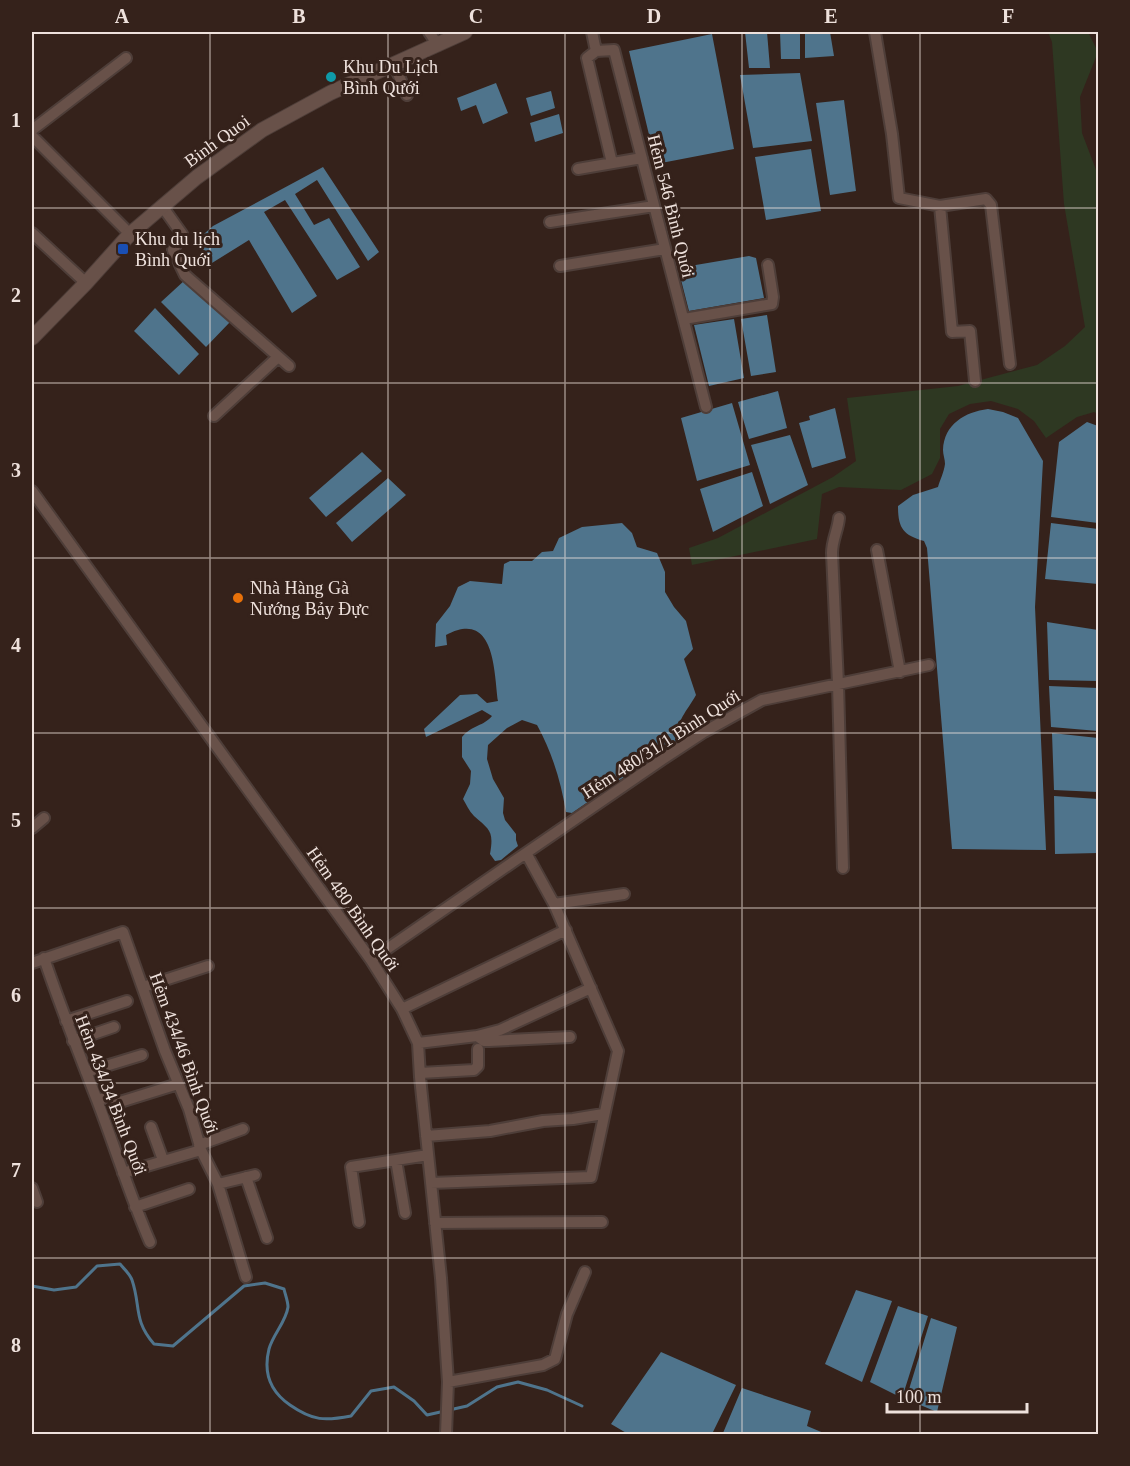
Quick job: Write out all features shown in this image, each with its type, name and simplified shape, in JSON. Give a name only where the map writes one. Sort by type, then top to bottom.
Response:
[{"type":"main road","name":"Binh Quoi","points":[[32,338],[130,234],[197,177],[262,130],[330,93],[465,32]]},
{"type":"street","points":[[429,32],[438,45]]},
{"type":"street","points":[[592,32],[596,51],[587,58],[612,164]]},
{"type":"street","points":[[875,32],[893,143],[899,198],[940,206],[986,199],[992,205],[1010,364]]},
{"type":"street","name":"Hẻm 546 Bình Quới","points":[[596,51],[614,50],[706,407]]},
{"type":"street","points":[[32,130],[126,58]]},
{"type":"street","points":[[394,64],[407,95]]},
{"type":"street","points":[[32,136],[130,234]]},
{"type":"street","points":[[578,169],[642,158]]},
{"type":"street","points":[[162,206],[182,234],[172,250],[185,275],[289,366]]},
{"type":"street","points":[[550,222],[654,206]]},
{"type":"street","points":[[940,206],[952,332],[970,331],[975,381]]},
{"type":"street","points":[[32,233],[86,283]]},
{"type":"street","points":[[560,266],[665,249]]},
{"type":"street","points":[[684,319],[771,304],[773,297],[768,265]]},
{"type":"street","points":[[214,416],[279,357]]},
{"type":"street","name":"Hẻm 480 Bình Quới","points":[[32,491],[370,960],[402,1009],[418,1043],[448,1382],[446,1434]]},
{"type":"street","points":[[839,518],[832,542],[843,868]]},
{"type":"street","points":[[878,550],[900,672]]},
{"type":"street","name":"Hẻm 480/31/1 Bình Quới","points":[[370,960],[671,754],[762,700],[929,665]]},
{"type":"street","points":[[32,828],[44,818]]},
{"type":"street","points":[[431,1183],[591,1178],[618,1051],[554,904],[526,853]]},
{"type":"street","points":[[554,904],[624,894]]},
{"type":"street","points":[[402,1009],[566,930]]},
{"type":"street","name":"Hẻm 434/46 Bình Quới","points":[[44,958],[123,932],[200,1148],[218,1184],[246,1277]]},
{"type":"street","points":[[32,963],[44,958]]},
{"type":"street","name":"Hẻm 434/34 Bình Quới","points":[[44,958],[66,1021],[98,1100],[135,1207],[150,1242]]},
{"type":"street","points":[[142,987],[208,966]]},
{"type":"street","points":[[418,1043],[477,1036],[500,1030],[591,988]]},
{"type":"street","points":[[66,1021],[127,1001]]},
{"type":"street","points":[[74,1041],[114,1027]]},
{"type":"street","points":[[477,1036],[484,1041],[570,1037]]},
{"type":"street","points":[[420,1073],[474,1070],[478,1066],[478,1049]]},
{"type":"street","points":[[86,1072],[142,1054]]},
{"type":"street","points":[[98,1100],[111,1096],[120,1101],[178,1084]]},
{"type":"street","points":[[426,1136],[490,1131],[543,1121],[603,1114]]},
{"type":"street","points":[[151,1127],[163,1160]]},
{"type":"street","points":[[123,1173],[200,1148],[243,1129]]},
{"type":"street","points":[[359,1221],[351,1167],[428,1155]]},
{"type":"street","points":[[396,1160],[405,1213]]},
{"type":"street","points":[[218,1184],[250,1176],[267,1238]]},
{"type":"street","points":[[32,1188],[37,1202]]},
{"type":"street","points":[[135,1207],[189,1189]]},
{"type":"street","points":[[435,1223],[602,1222]]},
{"type":"street","points":[[448,1382],[543,1365],[555,1359],[567,1314],[585,1272]]},
{"type":"green space","points":[[1048,32],[1088,32],[1098,52],[1080,97],[1082,133],[1098,175],[1098,414],[1094,412],[1077,417],[1046,438],[1034,421],[1018,409],[991,401],[970,404],[949,414],[940,429],[940,458],[932,474],[901,490],[839,487],[822,494],[817,539],[692,565],[689,548],[718,538],[833,477],[856,461],[847,398],[958,386],[1037,365],[1065,346],[1085,327],[1064,204],[1052,42]]},
{"type":"water","points":[[745,32],[767,32],[770,68],[749,68]]},
{"type":"water","points":[[780,32],[800,32],[800,59],[781,59]]},
{"type":"water","points":[[805,32],[830,32],[834,56],[805,58]]},
{"type":"water","points":[[712,34],[734,149],[656,164],[629,51]]},
{"type":"water","points":[[800,73],[812,141],[753,148],[740,75]]},
{"type":"water","points":[[496,83],[508,113],[483,124],[476,105],[461,111],[457,98]]},
{"type":"water","points":[[551,91],[555,108],[531,116],[526,98]]},
{"type":"water","points":[[844,100],[856,191],[830,195],[816,103]]},
{"type":"water","points":[[559,114],[563,133],[535,142],[530,123]]},
{"type":"water","points":[[811,149],[821,211],[766,220],[755,157]]},
{"type":"water","points":[[323,167],[379,252],[368,261],[317,180],[295,194],[314,225],[329,218],[360,267],[337,280],[285,200],[264,212],[317,296],[292,313],[249,240],[212,263],[197,240],[213,226]]},
{"type":"water","points":[[749,256],[756,258],[764,298],[689,311],[678,268]]},
{"type":"water","points":[[185,280],[230,322],[206,347],[161,302]]},
{"type":"water","points":[[155,308],[199,354],[179,375],[134,331]]},
{"type":"water","points":[[767,315],[776,372],[751,376],[741,319]]},
{"type":"water","points":[[734,319],[744,378],[709,386],[694,325]]},
{"type":"water","points":[[778,391],[787,428],[749,439],[738,402]]},
{"type":"water","points":[[732,403],[750,465],[697,481],[681,418]]},
{"type":"water","points":[[835,408],[846,458],[812,468],[799,423],[810,420],[809,416]]},
{"type":"water","points":[[988,409],[1018,418],[1043,461],[1035,607],[1046,850],[952,849],[927,548],[924,541],[903,530],[898,514],[898,506],[913,495],[938,487],[945,464],[944,441],[952,426],[964,416]]},
{"type":"water","points":[[1087,422],[1098,426],[1098,523],[1051,517],[1059,442]]},
{"type":"water","points":[[790,435],[808,485],[770,504],[751,445]]},
{"type":"water","points":[[362,452],[382,471],[326,517],[309,498]]},
{"type":"water","points":[[752,472],[763,506],[713,532],[700,489]]},
{"type":"water","points":[[388,478],[406,495],[352,542],[336,523]]},
{"type":"water","points":[[622,523],[632,533],[637,547],[657,553],[665,572],[665,592],[686,621],[693,649],[684,659],[696,695],[680,722],[676,741],[572,813],[566,812],[555,767],[537,725],[522,720],[507,728],[488,745],[487,759],[493,779],[504,798],[505,820],[516,834],[518,846],[501,860],[495,861],[490,854],[490,832],[472,814],[463,799],[470,784],[471,771],[462,757],[462,737],[492,716],[482,710],[426,737],[424,729],[460,695],[477,694],[487,703],[498,701],[493,660],[483,637],[474,630],[462,629],[446,635],[447,645],[435,647],[436,624],[450,606],[458,587],[470,581],[502,584],[504,564],[510,561],[532,561],[542,552],[553,551],[559,538],[582,527]]},
{"type":"water","points":[[1051,523],[1098,529],[1098,584],[1045,579]]},
{"type":"water","points":[[1047,622],[1098,630],[1098,681],[1049,680]]},
{"type":"water","points":[[1049,686],[1098,688],[1098,731],[1051,727]]},
{"type":"water","points":[[1052,733],[1098,738],[1098,792],[1054,790]]},
{"type":"water","points":[[1054,796],[1098,799],[1098,853],[1055,854]]},
{"type":"water","points":[[856,1290],[892,1301],[862,1382],[825,1364]]},
{"type":"water","points":[[898,1306],[928,1316],[902,1398],[870,1382]]},
{"type":"water","points":[[931,1318],[957,1327],[937,1412],[906,1399]]},
{"type":"water","points":[[661,1352],[736,1385],[712,1434],[628,1434],[611,1424]]},
{"type":"water","points":[[742,1388],[811,1411],[807,1426],[826,1434],[723,1433]]},
{"type":"waterway","points":[[32,1286],[54,1290],[76,1287],[97,1266],[120,1264],[132,1280],[140,1320],[147,1335],[154,1344],[173,1346],[244,1286],[265,1283],[284,1289],[288,1307],[285,1318],[269,1349],[268,1374],[273,1388],[283,1400],[313,1417],[334,1419],[351,1416],[371,1391],[394,1387],[414,1401],[427,1415],[467,1406],[497,1387],[518,1382],[547,1390],[582,1406]]},
{"type":"place","name":"Khu Du Lịch Bình Qưới","points":[[331,77]]},
{"type":"place","name":"Khu du lịch Bình Quới","points":[[123,249]]},
{"type":"place","name":"Nhà Hàng Gà Nướng Bảy Đực","points":[[238,598]]}]
